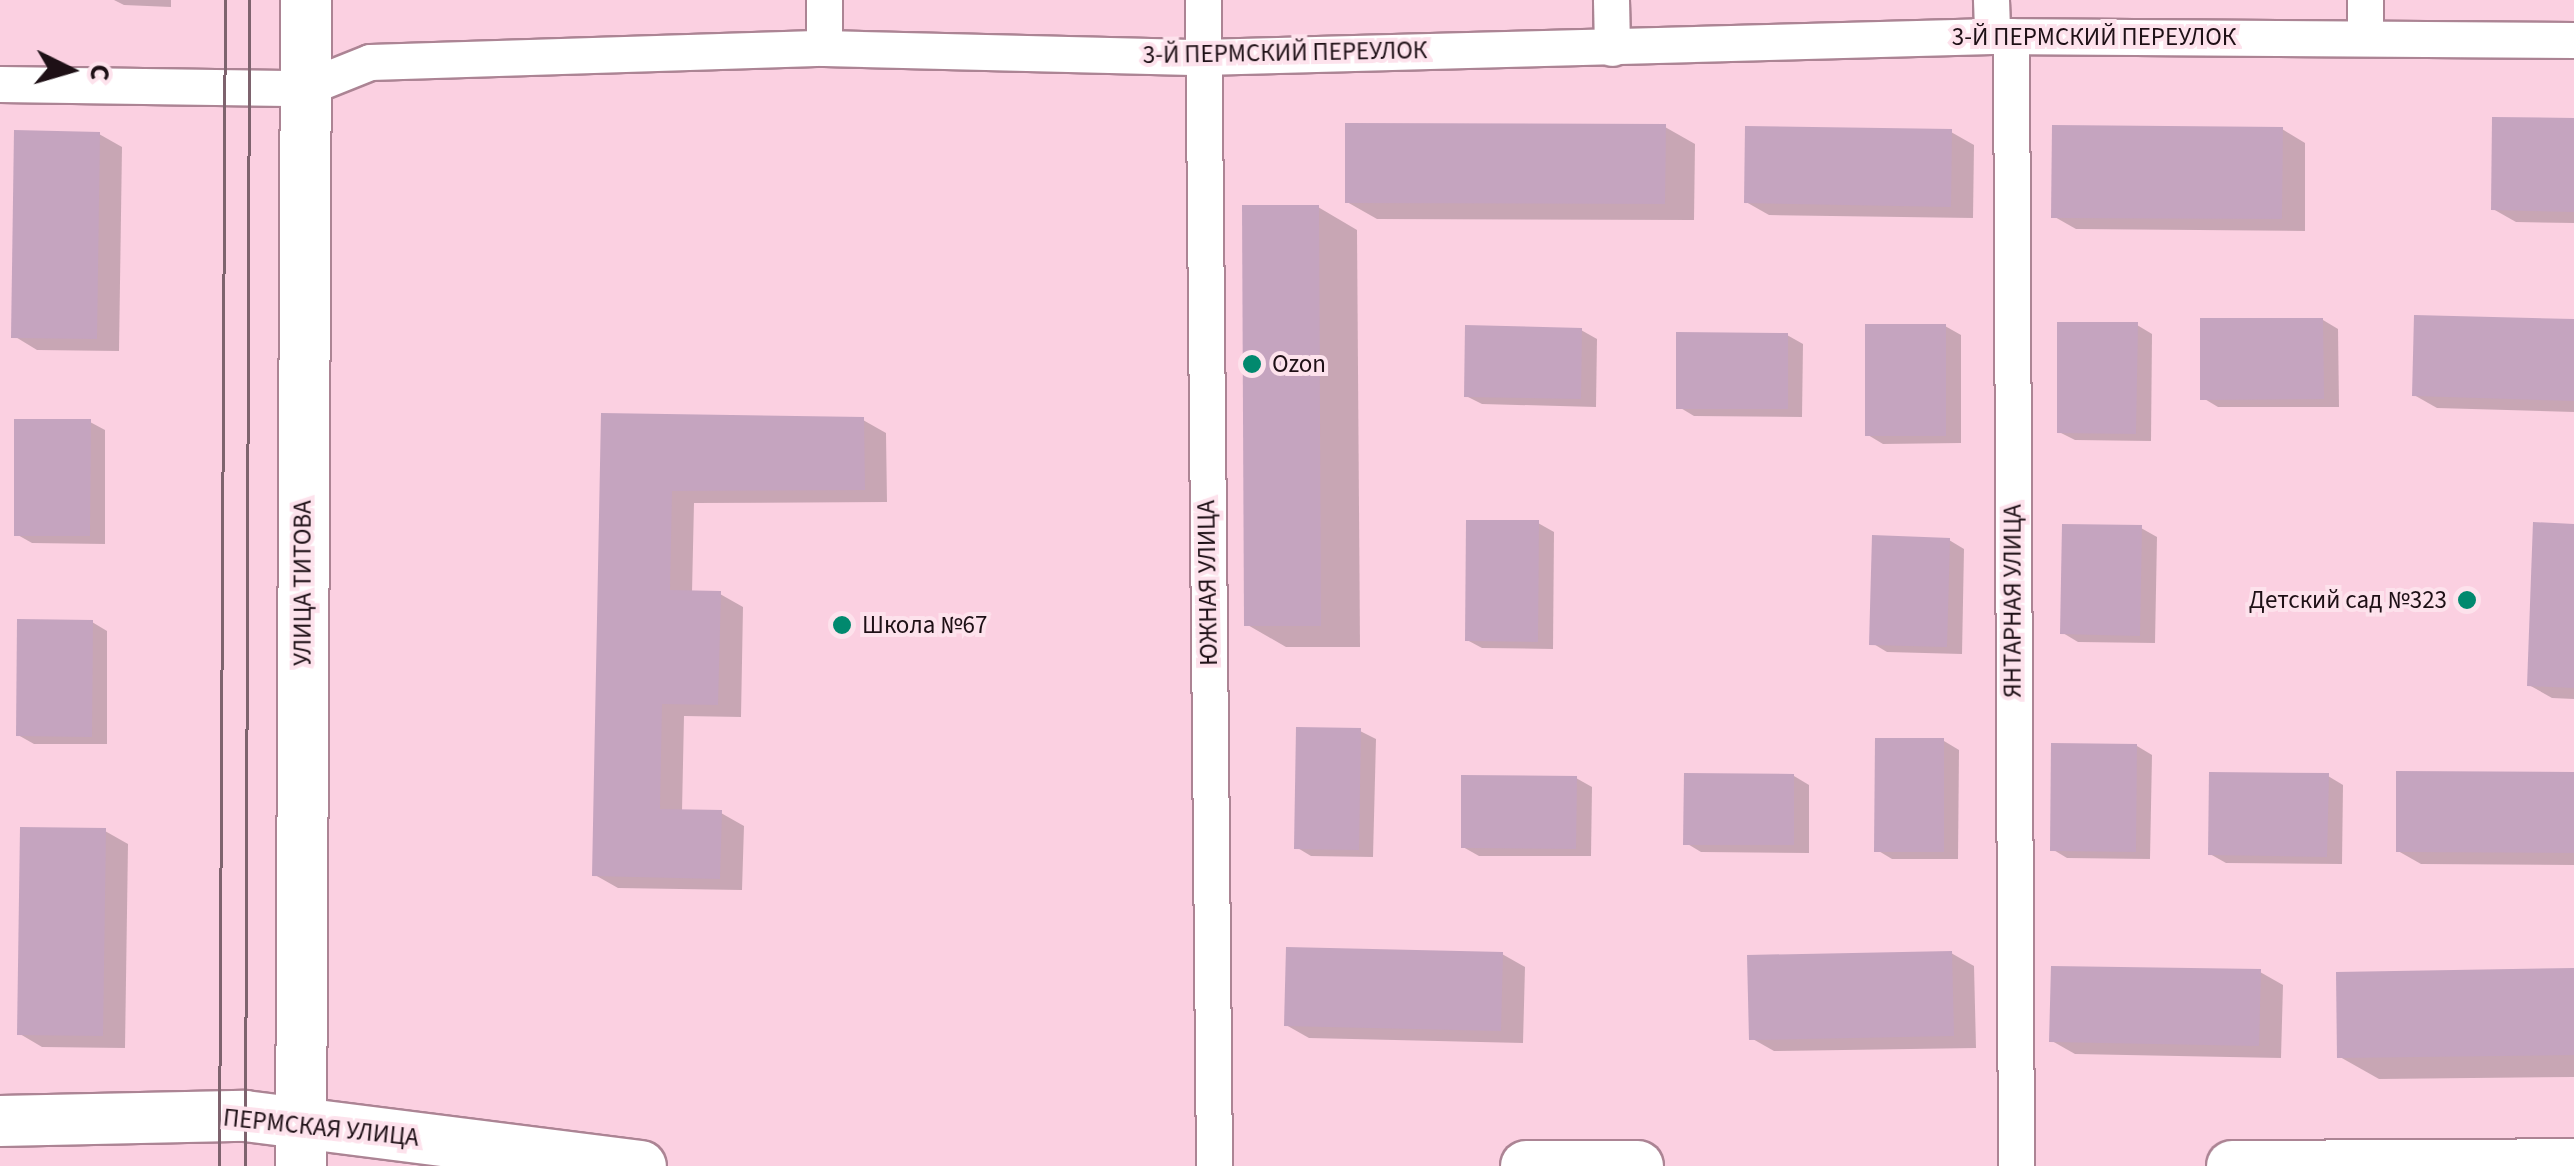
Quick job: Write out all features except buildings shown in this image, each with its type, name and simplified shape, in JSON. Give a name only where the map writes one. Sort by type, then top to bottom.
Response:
[{"type":"street","name":"УЛИЦА ТИТОВА","points":[[301,1146],[306,0]]},
{"type":"street","points":[[824,0],[824,48]]},
{"type":"street","name":"ЮЖНАЯ УЛИЦА","points":[[1203,0],[1214,1166]]},
{"type":"street","points":[[1611,0],[1612,48]]},
{"type":"street","name":"ЯНТАРНАЯ УЛИЦА","points":[[1991,0],[2001,36],[2016,1166]]},
{"type":"street","points":[[2365,37],[2366,0]]},
{"type":"street","name":"3-Й ПЕРМСКИЙ ПЕРЕУЛОК","points":[[0,84],[305,88],[370,62],[824,48],[1202,57],[2001,36],[2574,40]]},
{"type":"street","name":"ПЕРМСКАЯ УЛИЦА","points":[[0,1121],[245,1116],[301,1146],[641,1166]]},
{"type":"street","points":[[2232,1166],[2574,1164]]},
{"type":"street","points":[[1526,1166],[1638,1166]]},
{"type":"tram line","points":[[219,1166],[225,0]]},
{"type":"tram line","points":[[245,1166],[249,0]]},
{"type":"place","name":"Ozon","points":[[1252,364]]},
{"type":"place","name":"Детский сад №323","points":[[2467,600]]},
{"type":"place","name":"Школа №67","points":[[842,625]]}]
